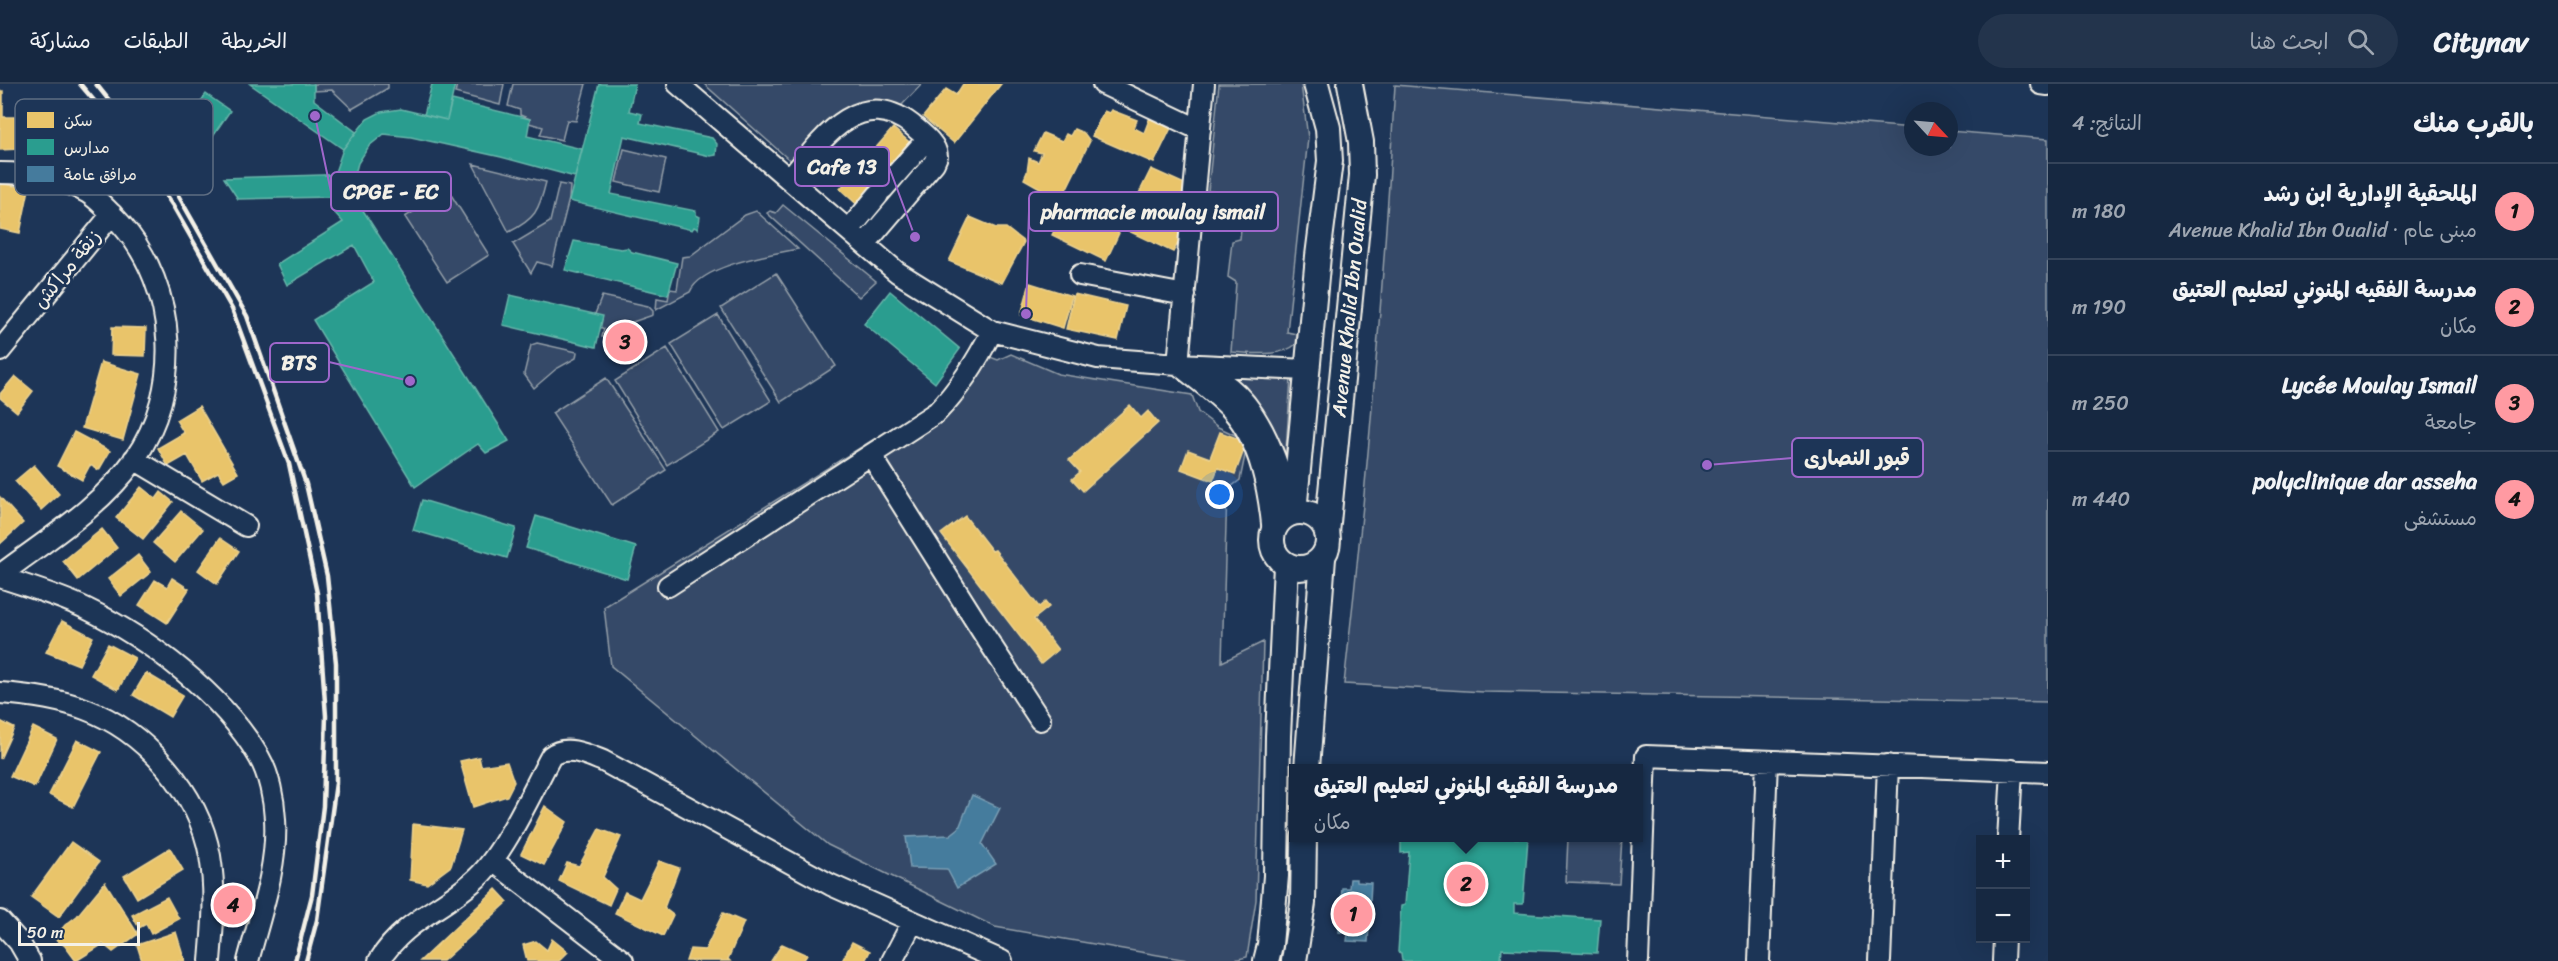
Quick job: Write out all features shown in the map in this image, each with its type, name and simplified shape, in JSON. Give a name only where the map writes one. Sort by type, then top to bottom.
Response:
[{"type":"main road","name":"Avenue Khalid Ibn Oualid","points":[[1285,520],[1307,370],[1330,161],[1328,128],[1316,84]]},
{"type":"main road","name":"Avenue Khalid Ibn Oualid","points":[[1327,532],[1362,175],[1359,123],[1350,84]]},
{"type":"main road","points":[[1307,764],[1323,558],[1328,541],[1327,532],[1318,518],[1311,514],[1285,520],[1272,542],[1274,551],[1286,565],[1301,568],[1317,563],[1323,558]]},
{"type":"main road","points":[[1268,953],[1276,876],[1278,736],[1286,565]]},
{"type":"main road","points":[[1297,959],[1303,903],[1304,842]]},
{"type":"street","points":[[678,84],[865,244],[918,286],[992,331],[1098,358],[1186,365],[1307,370]]},
{"type":"street","points":[[1103,84],[1200,130]]},
{"type":"street","points":[[1186,365],[1185,295],[1204,84]]},
{"type":"street","points":[[2041,84],[2048,85]]},
{"type":"street","points":[[790,179],[837,123],[849,113],[867,107],[881,106],[893,109],[936,148],[936,160],[865,244]]},
{"type":"street","points":[[849,230],[927,139]]},
{"type":"street","points":[[0,172],[15,174]]},
{"type":"street","points":[[0,576],[84,511],[114,484],[134,459],[149,432],[166,382],[167,343],[161,297],[151,268],[135,241],[112,214],[88,195]]},
{"type":"street","name":"زنقة مراكش","points":[[0,351],[112,214]]},
{"type":"street","points":[[1080,275],[1185,295]]},
{"type":"street","points":[[668,586],[937,412],[954,394],[975,363],[992,331]]},
{"type":"street","points":[[1186,365],[1238,395],[1256,419],[1282,477],[1285,520]]},
{"type":"street","points":[[871,455],[1040,720]]},
{"type":"street","points":[[134,459],[246,526]]},
{"type":"street","points":[[0,576],[85,608],[146,643],[206,692],[261,759],[271,792],[275,845],[248,961]]},
{"type":"street","points":[[0,693],[46,698],[86,709],[105,718],[136,739],[174,778],[190,803],[210,855],[214,889],[210,961]]},
{"type":"street","points":[[379,961],[405,928],[476,880],[493,861],[551,756],[559,752],[570,751],[603,761],[767,851],[912,922],[1002,961]]},
{"type":"street","points":[[1643,833],[1646,756],[2048,772]]},
{"type":"street","points":[[1759,961],[1767,760]]},
{"type":"street","points":[[1880,961],[1888,765]]},
{"type":"street","points":[[2008,835],[2012,770]]},
{"type":"street","points":[[1638,961],[1643,842]]},
{"type":"street","points":[[493,861],[623,961]]},
{"type":"street","points":[[0,921],[19,942],[29,960]]},
{"type":"street","points":[[892,961],[912,922]]},
{"type":"street","points":[[2002,961],[2004,943]]},
{"type":"street","points":[[1268,953],[1297,959]]},
{"type":"shaded area","points":[[314,84],[388,84],[388,88],[352,109],[332,90],[314,91]]},
{"type":"shaded area","points":[[457,84],[504,84],[500,105],[455,93]]},
{"type":"shaded area","points":[[513,84],[586,84],[576,121],[567,120],[562,140],[540,135],[543,127],[529,123],[530,119],[520,115],[520,110],[508,106]]},
{"type":"shaded area","points":[[704,84],[922,84],[901,106],[881,100],[864,101],[840,112],[820,131],[795,165]]},
{"type":"shaded area","points":[[1219,84],[1301,84],[1308,138],[1287,332],[1297,334],[1296,344],[1274,353],[1231,352],[1236,282],[1228,277],[1232,241],[1240,239],[1244,195],[1208,191]]},
{"type":"shaded area","points":[[1395,85],[1904,127],[1904,156],[1958,156],[1958,132],[2048,139],[2048,702],[1484,692],[1344,684],[1360,535],[1386,235]]},
{"type":"shaded area","points":[[624,149],[666,159],[659,192],[616,182]]},
{"type":"shaded area","points":[[473,164],[546,182],[535,213],[525,223],[509,232]]},
{"type":"shaded area","points":[[559,184],[570,186],[569,199],[552,266],[537,262],[531,273],[513,244],[550,222]]},
{"type":"shaded area","points":[[448,190],[489,255],[447,282],[405,217]]},
{"type":"shaded area","points":[[783,205],[876,281],[859,297],[767,213],[770,211],[776,213]]},
{"type":"shaded area","points":[[756,211],[798,249],[738,262],[722,268],[697,283],[690,292],[656,310],[657,298],[668,300],[670,289],[677,290],[682,257],[690,256],[745,215]]},
{"type":"shaded area","points":[[776,273],[836,366],[781,402],[721,308]]},
{"type":"shaded area","points":[[602,296],[648,306],[653,311],[653,315],[624,325],[615,324],[610,337],[602,337],[604,329],[600,327],[595,314]]},
{"type":"shaded area","points":[[718,315],[771,401],[724,430],[671,344]]},
{"type":"shaded area","points":[[537,343],[577,352],[576,358],[556,369],[534,388],[524,374],[531,345]]},
{"type":"shaded area","points":[[667,348],[719,432],[667,465],[615,381]]},
{"type":"shaded area","points":[[974,351],[998,360],[1011,354],[1058,374],[1192,395],[1198,412],[1218,427],[1248,441],[1240,480],[1227,490],[1222,662],[1263,642],[1256,900],[1247,957],[1230,961],[1193,961],[995,927],[828,845],[611,666],[604,607],[937,400]]},
{"type":"shaded area","points":[[1226,375],[1291,378],[1285,464]]},
{"type":"shaded area","points":[[606,378],[666,470],[612,505],[552,413]]},
{"type":"shaded area","points":[[1568,842],[1622,842],[1619,884],[1566,882]]},
{"type":"building: سكن","points":[[963,84],[1001,84],[954,143],[923,117],[946,89],[956,95]]},
{"type":"building: سكن","points":[[0,91],[3,91],[3,117],[15,117],[15,149],[0,150]]},
{"type":"building: سكن","points":[[1111,110],[1137,120],[1134,128],[1144,133],[1152,112],[1172,126],[1154,163],[1092,136],[1104,111],[1109,113]]},
{"type":"building: سكن","points":[[893,128],[915,147],[889,194],[899,202],[888,215],[878,206],[862,209],[840,189]]},
{"type":"building: سكن","points":[[1074,129],[1084,133],[1090,141],[1061,200],[1024,179],[1029,158],[1038,162],[1042,153],[1034,151],[1043,133],[1062,141],[1066,134],[1070,136]]},
{"type":"building: سكن","points":[[1151,169],[1187,185],[1183,193],[1187,196],[1176,218],[1167,214],[1163,222],[1186,235],[1183,244],[1178,243],[1173,252],[1122,228]]},
{"type":"building: سكن","points":[[0,183],[15,186],[15,195],[28,195],[20,233],[0,229]]},
{"type":"building: سكن","points":[[1060,206],[1119,233],[1106,261],[1052,235],[1054,231],[1047,228]]},
{"type":"building: سكن","points":[[970,217],[996,228],[1006,228],[1024,242],[1002,283],[949,261]]},
{"type":"building: سكن","points":[[1030,283],[1072,296],[1063,328],[1021,315]]},
{"type":"building: سكن","points":[[1074,294],[1126,306],[1118,340],[1066,329]]},
{"type":"building: سكن","points":[[112,327],[146,328],[145,356],[111,355]]},
{"type":"building: سكن","points":[[101,362],[141,374],[123,440],[82,428]]},
{"type":"building: سكن","points":[[15,376],[33,391],[17,412],[0,398],[0,394]]},
{"type":"building: سكن","points":[[1130,405],[1141,418],[1148,411],[1158,423],[1083,491],[1072,479],[1080,472],[1069,460]]},
{"type":"building: سكن","points":[[199,406],[238,473],[224,481],[218,472],[202,481],[187,455],[168,466],[158,448],[184,433],[176,420]]},
{"type":"building: سكن","points":[[74,432],[110,451],[99,470],[90,465],[82,480],[57,466]]},
{"type":"building: سكن","points":[[1220,432],[1247,442],[1235,474],[1218,468],[1213,481],[1181,469],[1188,450],[1210,458]]},
{"type":"building: سكن","points":[[34,465],[59,494],[41,510],[15,481]]},
{"type":"building: سكن","points":[[141,487],[156,499],[161,492],[173,502],[143,539],[116,518]]},
{"type":"building: سكن","points":[[0,497],[23,523],[0,544]]},
{"type":"building: سكن","points":[[181,511],[203,529],[175,562],[153,543]]},
{"type":"building: سكن","points":[[965,516],[992,551],[995,550],[1039,607],[1045,602],[1049,607],[1034,619],[1058,650],[1041,664],[941,534]]},
{"type":"building: سكن","points":[[102,529],[117,548],[78,580],[63,561]]},
{"type":"building: سكن","points":[[220,538],[239,551],[217,584],[198,570]]},
{"type":"building: سكن","points":[[138,555],[151,572],[121,596],[108,579]]},
{"type":"building: سكن","points":[[172,578],[189,589],[167,623],[139,605],[155,580],[167,587]]},
{"type":"building: سكن","points":[[62,621],[93,637],[79,665],[46,652]]},
{"type":"building: سكن","points":[[108,644],[135,658],[118,690],[91,675]]},
{"type":"building: سكن","points":[[146,673],[183,695],[170,717],[133,695]]},
{"type":"building: سكن","points":[[0,721],[14,728],[0,759]]},
{"type":"building: سكن","points":[[33,727],[57,739],[35,787],[10,776]]},
{"type":"building: سكن","points":[[77,740],[101,752],[73,807],[49,795]]},
{"type":"building: سكن","points":[[479,757],[481,766],[507,762],[514,782],[507,796],[473,807],[460,761]]},
{"type":"building: سكن","points":[[545,806],[567,822],[544,865],[521,854]]},
{"type":"building: سكن","points":[[413,824],[462,830],[451,866],[427,884],[410,880]]},
{"type":"building: سكن","points":[[599,829],[621,837],[603,877],[616,889],[609,905],[559,881],[567,863],[579,866]]},
{"type":"building: سكن","points":[[71,842],[99,862],[59,917],[31,897]]},
{"type":"building: سكن","points":[[170,848],[183,870],[137,898],[124,876]]},
{"type":"building: سكن","points":[[659,861],[679,868],[664,908],[673,915],[663,936],[615,913],[625,892],[640,899]]},
{"type":"building: سكن","points":[[105,882],[138,934],[113,952],[103,944],[76,961],[65,946],[54,938],[77,916]]},
{"type":"building: سكن","points":[[496,889],[508,902],[443,961],[420,961]]},
{"type":"building: سكن","points":[[167,897],[179,919],[151,934],[146,924],[139,928],[132,915]]},
{"type":"building: سكن","points":[[723,913],[744,922],[728,959],[730,961],[686,961],[690,949],[705,950]]},
{"type":"building: سكن","points":[[176,932],[185,961],[142,961],[137,945]]},
{"type":"building: سكن","points":[[552,939],[568,952],[559,961],[527,961],[523,945],[536,941],[547,950]]},
{"type":"building: سكن","points":[[852,942],[870,951],[865,961],[842,961]]},
{"type":"building: سكن","points":[[782,944],[807,955],[803,961],[771,961]]},
{"type":"building: مدارس","points":[[250,84],[314,84],[314,100],[356,132],[343,149]]},
{"type":"building: مدارس","points":[[432,84],[455,84],[447,120],[424,115]]},
{"type":"building: مدارس","points":[[599,84],[635,84],[629,111],[642,114],[640,123],[712,138],[717,144],[716,155],[710,156],[624,136],[611,194],[696,211],[696,215],[700,217],[698,229],[694,227],[692,230],[569,201]]},
{"type":"building: مدارس","points":[[206,94],[230,111],[213,136],[213,99],[202,99]]},
{"type":"building: مدارس","points":[[452,100],[530,119],[527,136],[582,149],[575,177],[501,157],[411,137],[384,134],[369,146],[358,163],[355,174],[334,175],[343,149],[367,119],[381,112],[401,109],[447,120]]},
{"type":"building: مدارس","points":[[355,174],[359,204],[509,441],[486,453],[478,444],[415,487],[313,320],[374,282],[354,245],[287,285],[277,264],[343,222],[334,212],[330,197],[238,199],[224,178]]},
{"type":"building: مدارس","points":[[574,241],[627,248],[632,252],[677,263],[668,295],[565,270]]},
{"type":"building: مدارس","points":[[890,291],[960,349],[935,383],[864,324]]},
{"type":"building: مدارس","points":[[510,295],[603,316],[596,347],[503,325]]},
{"type":"building: مدارس","points":[[422,500],[516,528],[507,558],[413,530]]},
{"type":"building: مدارس","points":[[536,516],[636,547],[627,579],[526,548]]},
{"type":"building: مدارس","points":[[1401,842],[1528,842],[1523,904],[1514,904],[1514,913],[1600,919],[1597,953],[1502,949],[1501,959],[1511,961],[1402,961],[1401,953],[1398,952],[1401,906],[1405,905],[1409,852],[1401,853]]},
{"type":"building: مرافق عامة","points":[[972,795],[1000,808],[982,844],[996,864],[957,888],[947,869],[910,868],[906,837],[950,835],[959,828]]},
{"type":"building: مرافق عامة","points":[[1350,879],[1356,879],[1356,882],[1371,883],[1370,901],[1365,901],[1364,926],[1369,926],[1368,942],[1347,941],[1348,933],[1339,932],[1342,888],[1349,888]]},
{"type":"railway","points":[[80,84],[93,99]]},
{"type":"railway","points":[[96,84],[108,99]]},
{"type":"railway","points":[[166,195],[232,309],[289,464],[317,593],[326,716],[323,806],[312,895],[295,961]]},
{"type":"railway","points":[[178,195],[247,316],[306,484],[327,576],[336,663],[336,783],[317,920],[306,961]]},
{"type":"place","name":"CPGE - EC","points":[[315,116]]},
{"type":"place","name":"Cafe 13","points":[[915,237]]},
{"type":"place","name":"pharmacie moulay ismail","points":[[1026,314]]},
{"type":"place","name":"Lycée Moulay Ismail","points":[[625,342]]},
{"type":"place","name":"BTS","points":[[410,381]]},
{"type":"place","name":"قبور النصارى","points":[[1707,465]]},
{"type":"place","name":"مدرسة الفقيه المنوني لتعليم العتيق","points":[[1466,884]]},
{"type":"place","name":"polyclinique dar asseha","points":[[233,905]]},
{"type":"place","name":"الملحقية الإدارية ابن رشد","points":[[1353,914]]}]
